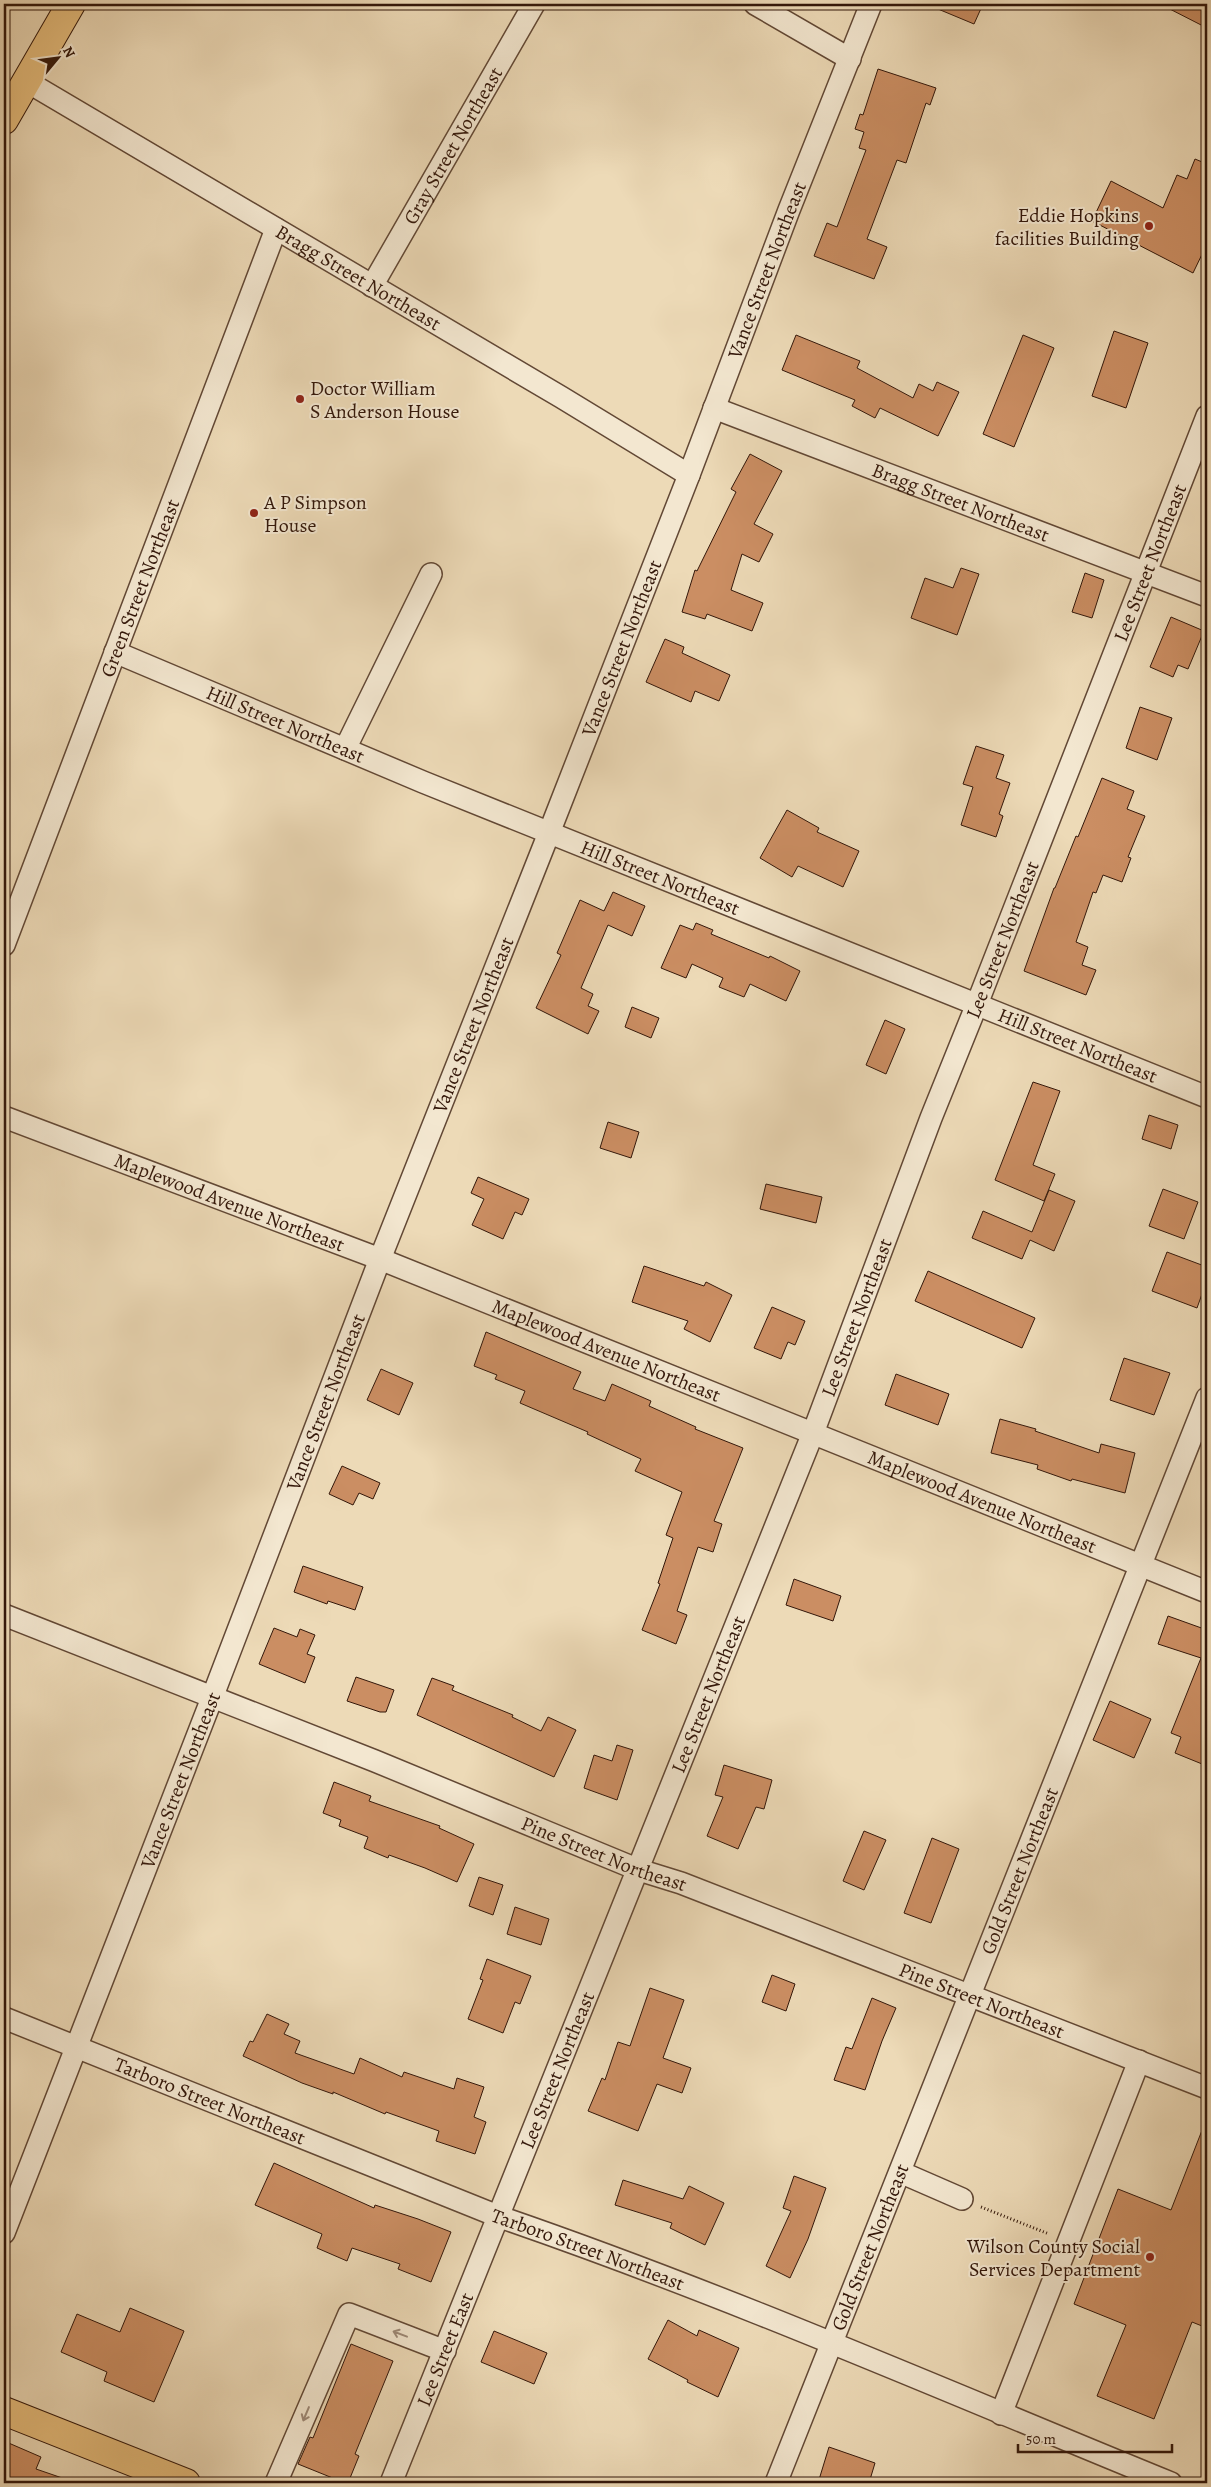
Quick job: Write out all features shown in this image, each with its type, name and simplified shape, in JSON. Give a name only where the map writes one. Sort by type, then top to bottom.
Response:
[{"type":"main road","points":[[4,120],[71,4]]},
{"type":"main road","points":[[4,2411],[186,2483]]},
{"type":"street","name":"Gray Street Northeast","points":[[372,286],[534,4]]},
{"type":"street","points":[[755,4],[850,59]]},
{"type":"street","name":"Vance Street Northeast","points":[[4,2232],[212,1698],[380,1259],[549,833],[689,475],[789,210],[871,4]]},
{"type":"street","name":"Bragg Street Northeast","points":[[26,81],[561,396],[689,475]]},
{"type":"street","name":"Green Street Northeast","points":[[4,945],[12,895],[115,652],[276,229]]},
{"type":"street","name":"Bragg Street Northeast","points":[[714,408],[1207,596]]},
{"type":"street","name":"Lee Street Northeast","points":[[500,2217],[813,1433],[931,1118],[1207,416]]},
{"type":"street","points":[[345,749],[431,574]]},
{"type":"street","name":"Hill Street Northeast","points":[[115,652],[549,833],[1207,1098]]},
{"type":"street","name":"Maplewood Avenue Northeast","points":[[4,1117],[380,1259],[1207,1592]]},
{"type":"street","name":"Gold Street Northeast","points":[[776,2483],[1207,1398]]},
{"type":"street","name":"Pine Street Northeast","points":[[4,1615],[375,1761],[639,1870],[681,1883],[971,1994],[1207,2088]]},
{"type":"street","name":"Tarboro Street Northeast","points":[[4,2018],[500,2217],[577,2243],[831,2344],[1171,2483]]},
{"type":"street","points":[[1001,2414],[1139,2061]]},
{"type":"street","points":[[900,2172],[962,2199]]},
{"type":"street","name":"Lee Street East","points":[[391,2483],[500,2217]]},
{"type":"street","points":[[276,2483],[349,2314],[446,2351]]},
{"type":"path","points":[[962,2199],[1068,2242]]},
{"type":"building","points":[[926,4],[983,4],[974,24]]},
{"type":"building","points":[[1160,4],[1207,4],[1207,28]]},
{"type":"building","points":[[878,69],[936,88],[930,105],[926,103],[906,163],[897,160],[867,239],[887,247],[874,279],[814,256],[827,223],[837,227],[866,150],[859,148],[864,132],[855,129],[860,114],[863,115]]},
{"type":"building","name":"Eddie Hopkins facilities Building","points":[[1195,159],[1207,164],[1207,244],[1193,273],[1092,221],[1111,181],[1163,208],[1177,175],[1187,179]]},
{"type":"building","points":[[1114,331],[1148,343],[1126,408],[1092,396]]},
{"type":"building","points":[[796,335],[860,361],[857,368],[913,398],[919,384],[933,391],[937,382],[959,392],[938,436],[880,408],[875,418],[852,406],[855,400],[782,370]]},
{"type":"building","points":[[1023,335],[1054,348],[1014,447],[983,434]]},
{"type":"building","points":[[750,454],[782,471],[754,524],[773,534],[759,562],[742,554],[731,590],[763,603],[752,631],[707,614],[705,619],[682,612],[695,570],[697,571],[736,492],[731,489]]},
{"type":"building","points":[[961,568],[979,574],[957,635],[911,618],[925,578],[953,588]]},
{"type":"building","points":[[1085,573],[1104,580],[1092,618],[1072,612]]},
{"type":"building","points":[[1171,617],[1204,631],[1188,669],[1178,665],[1173,677],[1150,667]]},
{"type":"building","points":[[665,639],[684,647],[682,653],[730,675],[719,701],[695,691],[691,702],[646,682]]},
{"type":"building","points":[[1140,707],[1172,718],[1157,760],[1126,748]]},
{"type":"building","points":[[976,746],[1004,755],[996,778],[1010,783],[999,814],[1003,816],[996,837],[961,825],[973,787],[963,784]]},
{"type":"building","points":[[1102,778],[1134,791],[1127,809],[1145,816],[1128,857],[1131,858],[1122,882],[1103,875],[1096,893],[1093,892],[1076,942],[1088,947],[1082,965],[1096,970],[1086,995],[1024,971],[1054,888],[1076,836],[1078,837]]},
{"type":"building","points":[[787,810],[819,828],[817,832],[859,851],[843,887],[798,866],[792,877],[760,858]]},
{"type":"building","points":[[613,892],[645,906],[632,936],[608,925],[581,988],[593,994],[588,1006],[599,1011],[588,1034],[536,1008],[561,955],[557,953],[580,900],[604,911]]},
{"type":"building","points":[[696,923],[713,930],[711,934],[769,958],[770,956],[800,971],[786,1001],[750,984],[744,997],[719,987],[723,978],[692,964],[686,978],[661,968],[680,925],[693,930]]},
{"type":"building","points":[[632,1007],[659,1018],[651,1038],[625,1027]]},
{"type":"building","points":[[885,1020],[905,1029],[886,1074],[866,1065]]},
{"type":"building","points":[[1033,1082],[1060,1091],[1033,1165],[1055,1174],[1044,1201],[995,1180]]},
{"type":"building","points":[[1149,1115],[1178,1125],[1171,1149],[1142,1139]]},
{"type":"building","points":[[608,1122],[639,1132],[631,1158],[600,1148]]},
{"type":"building","points":[[478,1177],[529,1199],[522,1215],[515,1212],[503,1239],[472,1225],[484,1199],[471,1193]]},
{"type":"building","points":[[766,1184],[822,1197],[816,1223],[760,1209]]},
{"type":"building","points":[[1163,1189],[1198,1202],[1184,1239],[1149,1226]]},
{"type":"building","points":[[1049,1190],[1075,1201],[1054,1251],[1030,1240],[1022,1259],[972,1238],[983,1211],[1032,1232]]},
{"type":"building","points":[[1167,1252],[1207,1267],[1207,1280],[1197,1308],[1152,1291]]},
{"type":"building","points":[[644,1266],[704,1286],[706,1282],[732,1295],[710,1342],[684,1329],[688,1321],[632,1302]]},
{"type":"building","points":[[928,1271],[1035,1318],[1022,1348],[915,1301]]},
{"type":"building","points":[[772,1307],[805,1321],[795,1345],[788,1342],[781,1359],[754,1348]]},
{"type":"building","points":[[486,1332],[581,1372],[573,1389],[605,1401],[612,1384],[651,1401],[649,1406],[696,1427],[695,1429],[743,1448],[714,1521],[722,1524],[713,1552],[698,1547],[677,1611],[687,1615],[676,1644],[642,1630],[660,1584],[658,1583],[673,1538],[666,1535],[682,1492],[635,1471],[641,1459],[587,1434],[588,1432],[520,1403],[525,1391],[495,1379],[497,1375],[474,1366]]},
{"type":"building","points":[[1124,1358],[1170,1373],[1154,1415],[1110,1400]]},
{"type":"building","points":[[381,1369],[413,1383],[399,1415],[367,1400]]},
{"type":"building","points":[[896,1374],[949,1394],[938,1425],[885,1405]]},
{"type":"building","points":[[1000,1419],[1036,1429],[1035,1431],[1099,1453],[1101,1444],[1135,1453],[1125,1493],[1072,1479],[1071,1481],[1037,1469],[1038,1465],[991,1453]]},
{"type":"building","points":[[342,1466],[380,1483],[373,1499],[359,1493],[353,1505],[329,1494]]},
{"type":"building","points":[[303,1566],[363,1587],[355,1610],[328,1601],[327,1604],[294,1592]]},
{"type":"building","points":[[794,1579],[841,1596],[833,1621],[786,1605]]},
{"type":"building","points":[[1168,1616],[1207,1630],[1207,1766],[1175,1753],[1181,1737],[1171,1733],[1201,1658],[1158,1644]]},
{"type":"building","points":[[274,1628],[297,1637],[300,1629],[315,1635],[307,1654],[315,1657],[305,1683],[259,1664]]},
{"type":"building","points":[[356,1677],[394,1690],[386,1712],[380,1712],[347,1701]]},
{"type":"building","points":[[432,1678],[454,1686],[452,1690],[513,1715],[512,1717],[541,1731],[548,1717],[576,1730],[554,1777],[417,1715]]},
{"type":"building","points":[[1110,1701],[1151,1719],[1134,1758],[1093,1740]]},
{"type":"building","points":[[617,1745],[633,1750],[617,1800],[584,1788],[594,1755],[612,1761]]},
{"type":"building","points":[[724,1765],[772,1780],[764,1809],[756,1807],[738,1849],[707,1836],[723,1797],[715,1795]]},
{"type":"building","points":[[334,1782],[371,1796],[369,1801],[440,1826],[439,1828],[474,1844],[457,1882],[425,1868],[389,1855],[388,1858],[364,1848],[368,1837],[339,1826],[341,1820],[323,1813]]},
{"type":"building","points":[[864,1831],[886,1840],[864,1890],[843,1881]]},
{"type":"building","points":[[932,1838],[959,1849],[931,1923],[904,1913]]},
{"type":"building","points":[[479,1877],[503,1885],[493,1915],[469,1906]]},
{"type":"building","points":[[515,1907],[549,1919],[541,1945],[507,1934]]},
{"type":"building","points":[[487,1959],[531,1976],[520,2004],[515,2002],[503,2033],[468,2019],[483,1980],[480,1979]]},
{"type":"building","points":[[772,1975],[795,1984],[786,2011],[762,2002]]},
{"type":"building","points":[[650,1988],[684,2000],[663,2058],[691,2068],[682,2093],[657,2084],[638,2131],[588,2111],[602,2078],[605,2080],[618,2042],[630,2046]]},
{"type":"building","points":[[872,1998],[896,2008],[865,2090],[834,2080],[846,2047],[852,2049]]},
{"type":"building","points":[[267,2014],[289,2024],[284,2034],[300,2041],[295,2053],[354,2074],[360,2058],[402,2077],[404,2072],[454,2089],[457,2078],[484,2087],[474,2117],[486,2122],[475,2154],[436,2141],[439,2131],[386,2112],[385,2114],[333,2092],[333,2094],[302,2083],[243,2056],[250,2041],[253,2042]]},
{"type":"building","name":"Wilson County Social Services Department","points":[[1206,2120],[1207,2328],[1192,2322],[1154,2419],[1097,2396],[1126,2325],[1074,2304],[1118,2189],[1171,2210]]},
{"type":"building","points":[[274,2163],[374,2208],[375,2205],[451,2232],[431,2282],[398,2269],[400,2264],[352,2248],[347,2261],[317,2248],[322,2234],[255,2205]]},
{"type":"building","points":[[794,2176],[826,2188],[808,2239],[790,2278],[766,2266],[791,2211],[783,2208]]},
{"type":"building","points":[[623,2180],[683,2199],[689,2186],[724,2203],[705,2245],[670,2228],[672,2223],[615,2205]]},
{"type":"building","points":[[130,2308],[184,2331],[154,2402],[104,2381],[107,2372],[61,2352],[77,2314],[120,2332]]},
{"type":"building","points":[[668,2320],[697,2336],[699,2330],[739,2348],[718,2397],[687,2382],[688,2380],[648,2359]]},
{"type":"building","points":[[494,2331],[547,2353],[534,2384],[481,2362]]},
{"type":"building","points":[[351,2344],[393,2361],[355,2454],[359,2456],[348,2483],[345,2483],[298,2464],[310,2437],[313,2438]]},
{"type":"building","points":[[4,2441],[41,2457],[36,2469],[71,2481],[70,2483],[4,2483]]},
{"type":"building","points":[[829,2447],[875,2463],[869,2483],[818,2483]]},
{"type":"place","name":"Eddie Hopkins facilities Building","points":[[1149,226]]},
{"type":"place","name":"Doctor William S Anderson House","points":[[300,399]]},
{"type":"place","name":"A P Simpson House","points":[[254,513]]},
{"type":"place","name":"Wilson County Social Services Department","points":[[1150,2257]]}]
